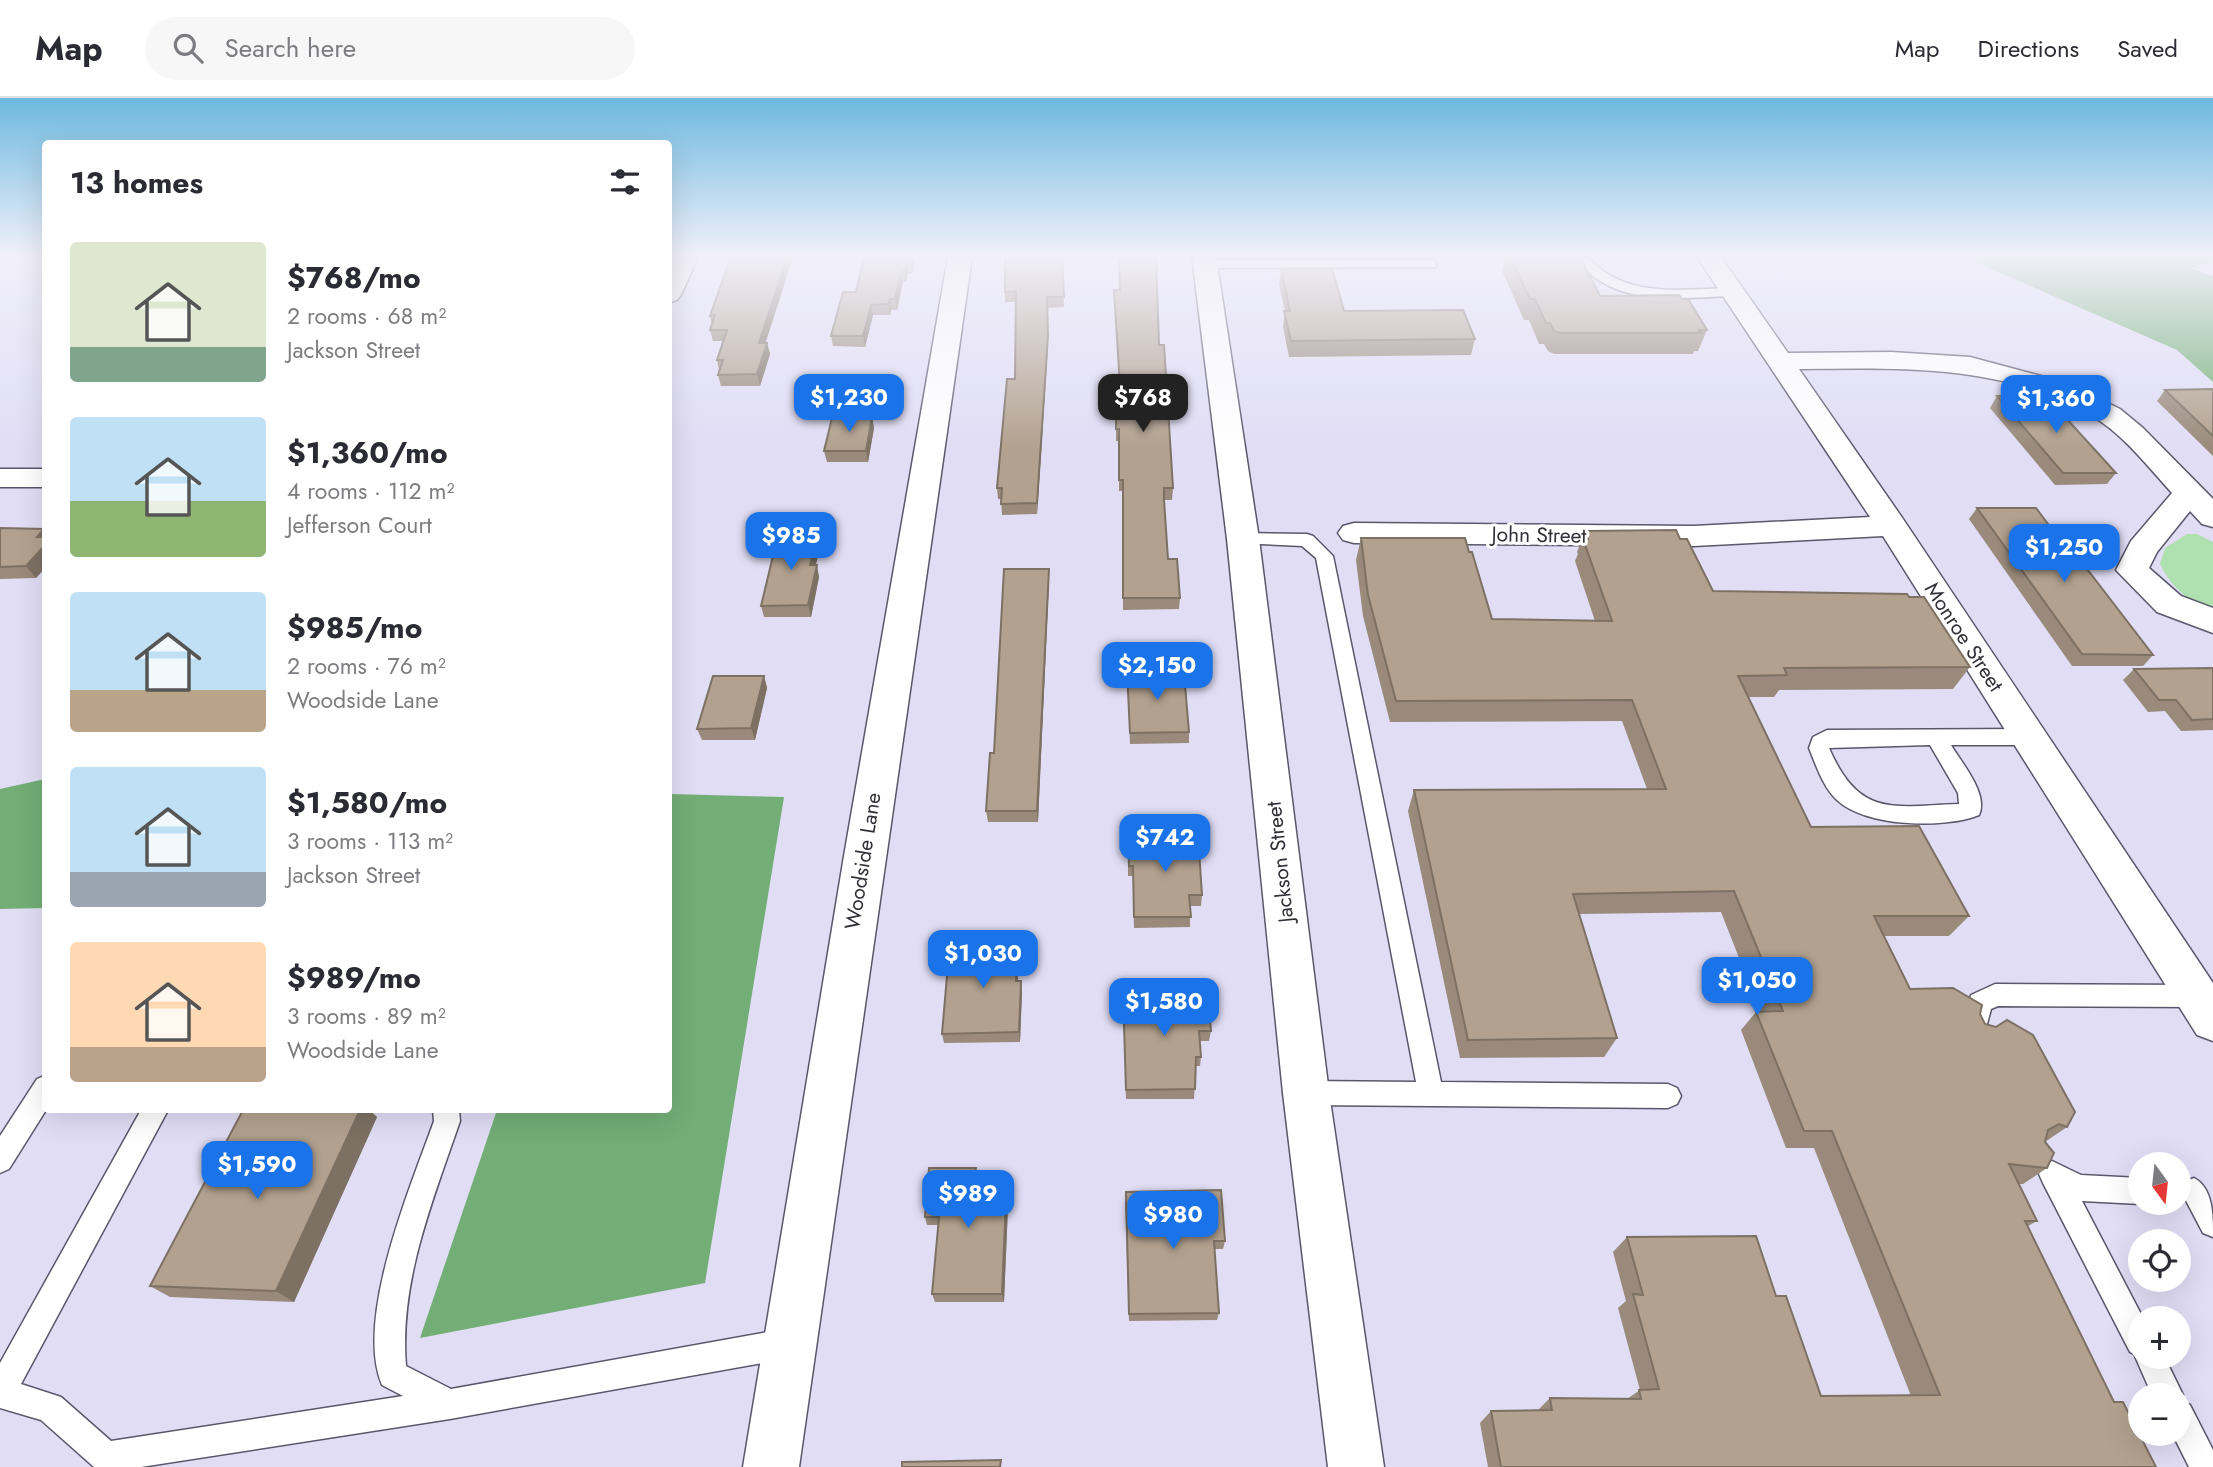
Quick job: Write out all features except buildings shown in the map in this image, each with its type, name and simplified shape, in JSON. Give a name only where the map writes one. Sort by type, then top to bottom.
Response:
[{"type":"street","name":"Woodside Lane","points":[[771,1467],[863,856],[950,321]]},
{"type":"street","name":"Jackson Street","points":[[1212,321],[1243,539],[1306,1093],[1356,1467]]},
{"type":"street","name":"Monroe Street","points":[[1753,321],[1892,526],[2205,1009]]},
{"type":"street","points":[[1781,361],[1891,360],[1970,365],[2057,389],[2110,415],[2172,472],[2188,494],[2213,517]]},
{"type":"street","points":[[0,478],[42,478]]},
{"type":"street","points":[[2188,494],[2142,548],[2132,570],[2169,604],[2213,621]]},
{"type":"street","name":"John Street","points":[[1354,533],[1694,536],[1892,526]]},
{"type":"lane","points":[[1243,539],[1307,540],[1324,556],[1431,1095]]},
{"type":"lane","points":[[1936,737],[1968,792],[1971,809],[1883,811],[1865,806],[1844,795],[1819,748],[1820,742],[1828,738],[1936,737],[2028,737]]},
{"type":"lane","points":[[1974,1032],[1980,1003],[1995,995],[2205,1009]]},
{"type":"lane","points":[[0,1160],[42,1093]]},
{"type":"lane","points":[[1306,1093],[1668,1096]]},
{"type":"lane","points":[[153,1113],[0,1393],[50,1408],[106,1457],[450,1404],[790,1343]]},
{"type":"lane","points":[[446,1113],[447,1121],[403,1248],[388,1349],[392,1375],[450,1404]]},
{"type":"lane","points":[[2036,1157],[2056,1179],[2128,1319]]},
{"type":"lane","points":[[2056,1179],[2079,1188],[2128,1190]]},
{"type":"lane","points":[[2195,1191],[2213,1223]]},
{"type":"lane","points":[[2191,1440],[2205,1467]]},
{"type":"green space","points":[[2110,321],[2213,321],[2213,382],[2177,350]]},
{"type":"green space","points":[[2187,534],[2197,534],[2213,542],[2213,609],[2181,592],[2169,580],[2160,564],[2165,548]]},
{"type":"green space","points":[[42,780],[42,908],[0,909],[0,789]]},
{"type":"green space","points":[[672,794],[784,797],[705,1283],[420,1338],[496,1113],[672,1113]]}]
